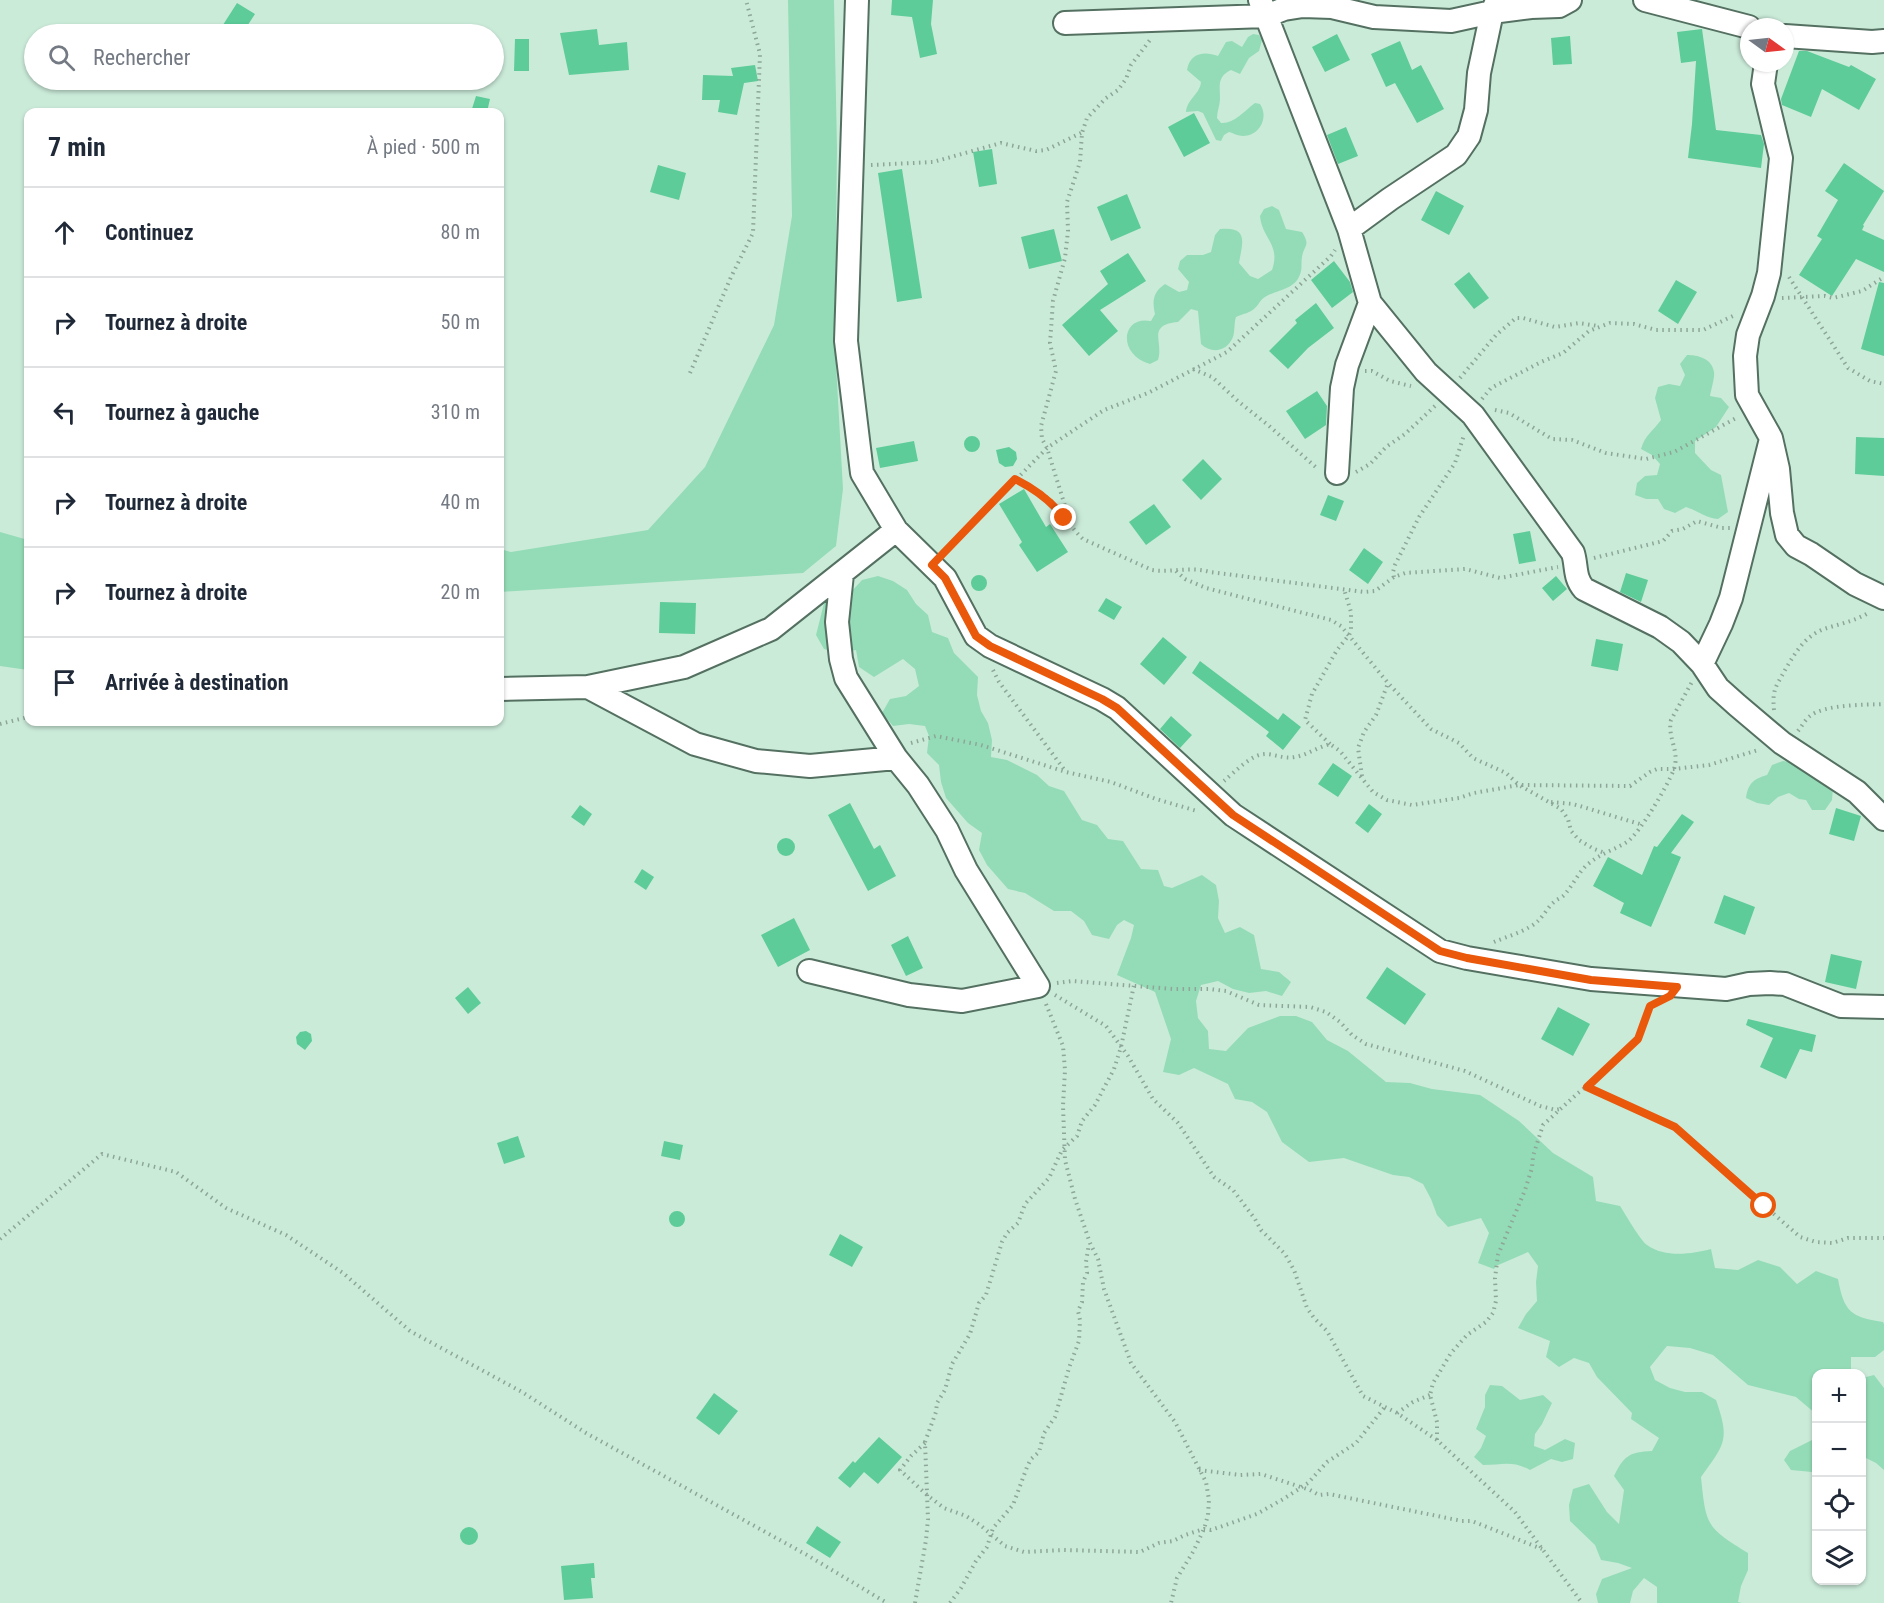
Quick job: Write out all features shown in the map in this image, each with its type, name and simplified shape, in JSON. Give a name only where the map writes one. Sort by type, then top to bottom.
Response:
[{"type":"street","points":[[857,0],[846,341],[862,473],[896,530],[945,578],[976,636],[990,646],[1117,708],[1233,815],[1440,951],[1591,980],[1726,990],[1770,982],[1785,984],[1840,1006],[1884,1007]]},
{"type":"street","points":[[1065,23],[1162,19],[1303,6],[1332,7],[1374,17],[1451,21],[1495,6],[1559,6],[1570,0]]},
{"type":"street","points":[[1646,0],[1740,25]]},
{"type":"street","points":[[1349,229],[1389,199],[1456,155],[1469,136],[1476,110],[1479,73],[1495,6]]},
{"type":"street","points":[[1263,8],[1349,229],[1370,303],[1426,372],[1476,411],[1573,553],[1577,581],[1584,588],[1660,627],[1682,642],[1702,664],[1718,688],[1784,744],[1857,792],[1884,819]]},
{"type":"street","points":[[1794,37],[1872,42],[1884,40]]},
{"type":"street","points":[[1765,72],[1763,84],[1781,158],[1771,252],[1763,296],[1748,335],[1745,356],[1747,395],[1771,438],[1787,535],[1796,546],[1856,584],[1884,598]]},
{"type":"street","points":[[1337,473],[1342,388],[1347,365],[1370,303]]},
{"type":"street","points":[[1702,664],[1731,598],[1771,438]]},
{"type":"street","points":[[504,689],[588,687],[684,667],[771,629],[896,530]]},
{"type":"street","points":[[809,971],[909,995],[962,1001],[1038,986],[966,870],[947,830],[918,785],[896,758],[846,678],[841,659],[837,622],[842,574]]},
{"type":"street","points":[[588,687],[695,744],[756,760],[810,766],[896,758]]},
{"type":"path","points":[[690,373],[731,277],[753,233],[760,54],[746,0]]},
{"type":"path","points":[[1075,531],[1068,519],[1047,448],[1042,439],[1041,426],[1056,371],[1050,343],[1053,301],[1065,258],[1068,231],[1067,202],[1080,162],[1082,133],[1087,118],[1106,98],[1118,90],[1126,79],[1131,65],[1157,31],[1162,19]]},
{"type":"path","points":[[852,165],[933,162],[1001,143],[1036,152],[1046,150],[1082,133]]},
{"type":"path","points":[[932,565],[1047,448],[1104,410],[1148,393],[1227,352],[1331,256],[1349,229]]},
{"type":"path","points":[[1771,252],[1848,368],[1870,381],[1884,384]]},
{"type":"path","points":[[1763,296],[1833,298],[1862,291],[1884,277]]},
{"type":"path","points":[[1394,577],[1395,565],[1419,517],[1455,463],[1464,433],[1491,388],[1563,353],[1589,331],[1599,326],[1610,323],[1634,324],[1656,330],[1703,330],[1735,315]]},
{"type":"path","points":[[1347,365],[1354,364],[1390,381],[1411,386],[1418,384]]},
{"type":"path","points":[[1193,369],[1212,377],[1321,472],[1329,476],[1337,473]]},
{"type":"path","points":[[1476,411],[1509,413],[1552,439],[1572,440],[1606,453],[1646,459],[1674,452],[1754,408]]},
{"type":"path","points":[[1015,479],[1033,488],[1054,504],[1083,539],[1152,570],[1164,572],[1198,568],[1210,572],[1364,592],[1376,591],[1394,577],[1405,573],[1465,569],[1500,578],[1576,563],[1663,541],[1672,531],[1683,529],[1697,521],[1722,528],[1749,526]]},
{"type":"path","points":[[1176,571],[1185,579],[1206,588],[1331,620],[1341,626],[1388,683],[1431,729],[1459,743],[1473,758],[1506,773],[1520,785],[1561,809],[1568,819],[1571,831],[1579,840],[1605,853]]},
{"type":"path","points":[[1344,589],[1351,612],[1349,635],[1337,650],[1312,694],[1305,720],[1340,751],[1373,792],[1388,800],[1412,805],[1520,785],[1630,786],[1657,769],[1709,765],[1784,744],[1815,713],[1843,705],[1884,704]]},
{"type":"path","points":[[1774,711],[1772,694],[1796,651],[1822,630],[1867,614],[1884,598]]},
{"type":"path","points":[[976,636],[999,682],[1066,772]]},
{"type":"path","points":[[1484,946],[1538,922],[1553,903],[1563,896],[1585,866],[1627,842],[1643,825],[1674,769],[1676,758],[1669,726],[1671,720],[1702,664]]},
{"type":"path","points":[[1362,776],[1358,748],[1364,732],[1376,716],[1388,683]]},
{"type":"path","points":[[0,724],[24,718]]},
{"type":"path","points":[[896,758],[912,741],[936,736],[981,745],[1066,772],[1111,782],[1203,813],[1233,815]]},
{"type":"path","points":[[1209,792],[1254,757],[1266,754],[1288,759],[1299,757],[1319,746],[1330,744]]},
{"type":"path","points":[[1550,802],[1573,804],[1643,825]]},
{"type":"path","points":[[1038,986],[1072,981],[1173,989],[1209,989],[1226,991],[1259,1005],[1310,1007],[1326,1012],[1366,1044],[1465,1071],[1540,1106],[1560,1109]]},
{"type":"path","points":[[1038,986],[1106,1026],[1153,1100],[1178,1123],[1215,1177],[1233,1191],[1261,1230],[1285,1254],[1294,1270],[1307,1308],[1327,1331],[1363,1396],[1397,1413],[1437,1440],[1515,1512],[1582,1603]]},
{"type":"path","points":[[1038,986],[1063,1046],[1065,1160],[1075,1199],[1098,1259],[1104,1289],[1131,1363],[1176,1422],[1206,1482],[1209,1500],[1204,1529],[1177,1578],[1171,1603]]},
{"type":"path","points":[[915,1603],[926,1540],[926,1442],[937,1403],[945,1389],[952,1364],[970,1334],[979,1303],[986,1294],[1002,1242],[1007,1233],[1018,1223],[1025,1204],[1049,1178],[1062,1150],[1077,1136],[1085,1117],[1095,1105],[1114,1069],[1134,986]]},
{"type":"path","points":[[1437,1440],[1437,1422],[1430,1395],[1438,1372],[1451,1353],[1467,1335],[1486,1322],[1493,1312],[1496,1301],[1495,1278],[1498,1255],[1525,1190],[1533,1156],[1544,1125],[1638,1039],[1650,1006],[1670,996],[1677,987]]},
{"type":"path","points":[[1587,1087],[1675,1127],[1800,1237],[1816,1242],[1832,1243],[1848,1238],[1884,1238]]},
{"type":"path","points":[[0,1239],[102,1154],[176,1172],[226,1208],[286,1235],[343,1273],[410,1331],[807,1554],[887,1603]]},
{"type":"path","points":[[950,1603],[987,1547],[993,1528],[1013,1505],[1027,1467],[1039,1452],[1044,1433],[1055,1417],[1079,1341],[1078,1311],[1083,1302],[1083,1282],[1087,1273],[1086,1262],[1090,1243]]},
{"type":"path","points":[[1397,1413],[1413,1402],[1430,1395]]},
{"type":"path","points":[[926,1442],[900,1470],[944,1508],[966,1516],[1005,1546],[1024,1552],[1064,1550],[1140,1552],[1159,1543],[1173,1541],[1185,1534],[1204,1529],[1211,1530],[1257,1514],[1308,1483],[1327,1462],[1356,1443],[1384,1408]]},
{"type":"path","points":[[1198,1470],[1240,1475],[1261,1474],[1311,1490],[1319,1495],[1329,1494],[1472,1521],[1543,1550]]},
{"type":"green space","points":[[788,0],[834,0],[837,148],[835,346],[843,489],[836,546],[803,573],[504,592],[504,550],[511,552],[648,530],[705,467],[774,325],[792,216]]},
{"type":"green space","points":[[1253,34],[1259,35],[1262,40],[1259,51],[1249,58],[1240,74],[1231,70],[1221,79],[1217,118],[1221,123],[1226,123],[1255,103],[1260,104],[1263,109],[1263,120],[1254,133],[1241,136],[1229,132],[1221,141],[1216,140],[1203,113],[1186,112],[1201,82],[1187,70],[1189,64],[1198,55],[1218,56],[1226,42],[1232,41],[1242,47],[1248,37]]},
{"type":"green space","points":[[1272,206],[1279,210],[1286,229],[1302,232],[1306,240],[1301,271],[1296,282],[1265,297],[1252,311],[1236,317],[1233,337],[1223,348],[1214,350],[1201,344],[1198,311],[1191,309],[1178,322],[1168,324],[1159,331],[1158,360],[1150,364],[1132,353],[1128,345],[1129,330],[1141,321],[1151,321],[1155,314],[1154,297],[1165,284],[1179,292],[1187,290],[1189,282],[1178,269],[1180,261],[1187,255],[1203,255],[1211,252],[1215,235],[1220,229],[1236,230],[1240,233],[1242,243],[1239,263],[1250,276],[1258,279],[1272,270],[1273,248],[1261,224],[1260,216],[1264,209]]},
{"type":"green space","points":[[1687,355],[1699,357],[1710,363],[1714,374],[1710,396],[1721,398],[1729,407],[1716,427],[1695,441],[1695,453],[1711,470],[1721,475],[1728,512],[1718,519],[1686,507],[1675,513],[1664,509],[1658,499],[1646,499],[1635,495],[1637,483],[1645,476],[1657,475],[1660,464],[1652,455],[1641,449],[1647,437],[1661,420],[1655,398],[1658,387],[1669,384],[1680,386],[1685,375],[1680,364]]},
{"type":"green space","points":[[0,532],[24,539],[24,669],[0,666]]},
{"type":"green space","points":[[878,576],[893,581],[907,590],[916,604],[928,615],[932,632],[948,638],[954,653],[978,677],[977,695],[992,740],[991,757],[1007,760],[1037,775],[1049,786],[1064,791],[1082,820],[1097,825],[1108,839],[1123,841],[1141,869],[1158,870],[1164,886],[1172,888],[1202,875],[1216,885],[1219,901],[1218,918],[1225,933],[1240,927],[1254,935],[1261,969],[1279,972],[1291,982],[1282,996],[1266,991],[1249,993],[1233,989],[1218,981],[1201,985],[1196,1001],[1198,1018],[1208,1031],[1209,1049],[1226,1051],[1248,1028],[1280,1016],[1296,1016],[1312,1022],[1327,1040],[1348,1051],[1386,1082],[1410,1083],[1432,1089],[1480,1095],[1519,1121],[1553,1153],[1593,1177],[1596,1201],[1620,1206],[1641,1238],[1654,1249],[1679,1254],[1711,1249],[1715,1268],[1738,1270],[1758,1260],[1780,1267],[1797,1284],[1816,1271],[1838,1279],[1843,1299],[1850,1311],[1863,1318],[1883,1322],[1884,1350],[1875,1357],[1851,1357],[1851,1369],[1812,1369],[1812,1411],[1796,1397],[1748,1385],[1713,1355],[1690,1348],[1667,1346],[1650,1367],[1655,1380],[1670,1388],[1685,1392],[1702,1392],[1716,1400],[1723,1424],[1723,1441],[1701,1477],[1703,1493],[1707,1516],[1711,1524],[1724,1537],[1748,1553],[1748,1570],[1741,1586],[1738,1602],[1742,1603],[1657,1603],[1657,1587],[1644,1578],[1633,1591],[1630,1603],[1598,1603],[1596,1594],[1602,1579],[1632,1568],[1601,1560],[1595,1545],[1570,1521],[1569,1505],[1573,1489],[1589,1484],[1607,1512],[1619,1524],[1624,1490],[1614,1476],[1628,1456],[1652,1451],[1659,1438],[1631,1419],[1632,1413],[1597,1377],[1589,1363],[1574,1358],[1559,1367],[1546,1357],[1550,1341],[1518,1328],[1537,1301],[1538,1266],[1528,1252],[1494,1269],[1478,1263],[1489,1233],[1481,1218],[1448,1227],[1437,1215],[1423,1184],[1409,1177],[1393,1175],[1344,1158],[1309,1162],[1282,1142],[1267,1112],[1252,1102],[1235,1099],[1228,1084],[1194,1068],[1179,1075],[1163,1072],[1171,1039],[1155,992],[1117,975],[1134,925],[1124,920],[1117,925],[1109,939],[1092,935],[1084,921],[1071,911],[1054,911],[1025,893],[1008,889],[987,865],[979,850],[982,833],[968,823],[946,798],[939,765],[927,753],[929,736],[925,726],[909,724],[893,726],[882,713],[890,699],[906,696],[919,686],[915,669],[903,659],[874,677],[859,667],[856,650],[839,653],[824,649],[816,635],[824,603],[835,592],[851,592],[862,580]]},
{"type":"green space","points":[[1783,761],[1795,763],[1833,788],[1832,800],[1825,810],[1812,810],[1806,800],[1789,793],[1778,797],[1769,805],[1746,798],[1752,783],[1767,775],[1772,765]]},
{"type":"green space","points":[[1874,1375],[1884,1388],[1884,1470],[1866,1458],[1866,1377]]},
{"type":"green space","points":[[1490,1385],[1502,1386],[1520,1400],[1543,1395],[1552,1403],[1535,1434],[1534,1446],[1545,1450],[1565,1439],[1575,1443],[1573,1459],[1562,1462],[1551,1459],[1530,1470],[1512,1464],[1483,1465],[1474,1457],[1486,1436],[1476,1429],[1485,1407],[1485,1395]]},
{"type":"green space","points":[[1812,1440],[1812,1472],[1791,1470],[1784,1460],[1790,1451]]},
{"type":"building","points":[[892,0],[933,0],[931,24],[937,54],[920,58],[912,17],[891,15]]},
{"type":"building","points":[[237,3],[255,14],[248,24],[224,24]]},
{"type":"building","points":[[597,29],[599,45],[627,42],[629,70],[569,75],[560,33]]},
{"type":"building","points":[[1702,29],[1716,130],[1761,135],[1764,144],[1761,168],[1688,158],[1696,61],[1681,63],[1677,32]]},
{"type":"building","points":[[1337,34],[1350,60],[1325,72],[1312,47]]},
{"type":"building","points":[[1570,36],[1572,64],[1553,65],[1551,38]]},
{"type":"building","points":[[515,39],[529,39],[529,71],[514,71]]},
{"type":"building","points":[[1400,41],[1412,70],[1421,65],[1444,109],[1417,123],[1395,83],[1386,87],[1371,54]]},
{"type":"building","points":[[1799,51],[1807,51],[1849,67],[1851,65],[1876,79],[1859,110],[1822,89],[1811,117],[1782,105],[1781,99],[1791,72],[1794,72]]},
{"type":"building","points":[[755,65],[758,81],[744,83],[737,115],[718,112],[720,100],[702,100],[703,75],[733,76],[731,68]]},
{"type":"building","points":[[476,96],[490,99],[488,108],[472,108]]},
{"type":"building","points":[[1194,113],[1210,143],[1184,157],[1168,127]]},
{"type":"building","points":[[1346,127],[1358,156],[1338,164],[1327,135]]},
{"type":"building","points":[[992,149],[997,184],[979,187],[973,152]]},
{"type":"building","points":[[1844,163],[1884,191],[1862,230],[1884,240],[1884,272],[1856,259],[1832,296],[1799,275],[1822,239],[1817,236],[1838,200],[1825,191]]},
{"type":"building","points":[[658,165],[686,173],[679,200],[650,192]]},
{"type":"building","points":[[902,169],[922,298],[897,302],[878,173]]},
{"type":"building","points":[[1436,191],[1464,206],[1449,235],[1421,220]]},
{"type":"building","points":[[1127,194],[1141,228],[1111,241],[1097,207]]},
{"type":"building","points":[[1054,229],[1062,261],[1029,269],[1021,237]]},
{"type":"building","points":[[1128,253],[1146,281],[1100,310],[1118,331],[1089,356],[1062,325],[1108,284],[1100,271]]},
{"type":"building","points":[[1334,261],[1350,282],[1353,292],[1332,308],[1311,280]]},
{"type":"building","points":[[1469,272],[1489,298],[1474,309],[1454,284]]},
{"type":"building","points":[[1676,280],[1697,292],[1678,324],[1658,311]]},
{"type":"building","points":[[1879,282],[1884,283],[1884,356],[1861,349]]},
{"type":"building","points":[[1316,303],[1334,328],[1308,348],[1288,369],[1269,351],[1297,323],[1295,320]]},
{"type":"building","points":[[1317,391],[1327,406],[1326,425],[1305,439],[1286,411]]},
{"type":"building","points":[[969,436],[975,436],[980,444],[978,450],[969,452],[964,447],[964,441]]},
{"type":"building","points":[[1856,437],[1884,438],[1884,476],[1855,474]]},
{"type":"building","points":[[914,441],[918,461],[880,468],[876,448]]},
{"type":"building","points":[[1009,447],[1016,452],[1017,459],[1013,466],[1005,467],[999,463],[996,450]]},
{"type":"building","points":[[1203,459],[1222,479],[1201,500],[1182,480]]},
{"type":"building","points":[[1024,489],[1046,527],[1050,524],[1068,552],[1037,572],[1019,545],[1022,542],[999,504]]},
{"type":"building","points":[[1328,495],[1344,501],[1336,521],[1320,515]]},
{"type":"building","points":[[1154,504],[1171,527],[1146,545],[1129,522]]},
{"type":"building","points":[[1530,531],[1536,561],[1519,564],[1513,534]]},
{"type":"building","points":[[1364,548],[1383,562],[1368,584],[1349,570]]},
{"type":"building","points":[[1626,573],[1648,580],[1641,602],[1620,592]]},
{"type":"building","points":[[976,575],[982,575],[987,583],[985,589],[976,591],[971,586],[971,580]]},
{"type":"building","points":[[1556,576],[1567,589],[1553,601],[1542,588]]},
{"type":"building","points":[[1106,598],[1122,607],[1114,620],[1098,611]]},
{"type":"building","points":[[660,602],[696,603],[695,634],[659,633]]},
{"type":"building","points":[[1163,637],[1187,657],[1164,685],[1140,664]]},
{"type":"building","points":[[1596,639],[1623,644],[1618,671],[1591,666]]},
{"type":"building","points":[[1200,661],[1278,720],[1283,713],[1301,727],[1283,750],[1266,736],[1269,732],[1192,673]]},
{"type":"building","points":[[1171,716],[1192,735],[1180,748],[1160,729]]},
{"type":"building","points":[[1333,763],[1352,776],[1338,797],[1318,784]]},
{"type":"building","points":[[850,803],[874,849],[880,845],[896,876],[868,891],[828,815]]},
{"type":"building","points":[[1369,804],[1382,814],[1368,833],[1355,823]]},
{"type":"building","points":[[580,805],[592,814],[584,826],[571,817]]},
{"type":"building","points":[[1836,808],[1861,816],[1854,841],[1829,834]]},
{"type":"building","points":[[1682,814],[1694,822],[1671,853],[1681,857],[1651,927],[1620,913],[1624,903],[1593,886],[1608,857],[1642,875],[1654,846],[1657,847]]},
{"type":"building","points":[[786,838],[792,841],[795,847],[792,853],[786,856],[780,853],[777,847],[780,841]]},
{"type":"building","points":[[642,869],[654,877],[646,890],[634,882]]},
{"type":"building","points":[[1724,895],[1755,907],[1745,935],[1714,923]]},
{"type":"building","points":[[794,918],[810,950],[778,967],[761,935]]},
{"type":"building","points":[[908,936],[923,968],[906,976],[891,945]]},
{"type":"building","points":[[1831,954],[1862,961],[1856,989],[1825,982]]},
{"type":"building","points":[[1387,967],[1426,994],[1405,1025],[1366,998]]},
{"type":"building","points":[[468,987],[481,1003],[468,1014],[455,998]]},
{"type":"building","points":[[1558,1007],[1590,1024],[1573,1056],[1541,1039]]},
{"type":"building","points":[[1748,1019],[1816,1035],[1812,1052],[1800,1049],[1786,1079],[1760,1067],[1773,1038],[1746,1025]]},
{"type":"building","points":[[306,1031],[311,1034],[312,1041],[305,1050],[297,1044],[296,1037],[300,1032]]},
{"type":"building","points":[[518,1136],[525,1157],[504,1164],[497,1143]]},
{"type":"building","points":[[664,1141],[683,1145],[680,1160],[661,1156]]},
{"type":"building","points":[[677,1211],[685,1219],[677,1227],[669,1219]]},
{"type":"building","points":[[840,1234],[863,1247],[852,1267],[829,1255]]},
{"type":"building","points":[[714,1393],[738,1411],[719,1435],[696,1418]]},
{"type":"building","points":[[879,1437],[902,1457],[878,1484],[864,1472],[850,1488],[838,1478],[853,1461],[855,1463]]},
{"type":"building","points":[[817,1526],[841,1542],[830,1558],[806,1543]]},
{"type":"building","points":[[465,1527],[473,1527],[478,1532],[476,1543],[465,1545],[460,1540],[460,1532]]},
{"type":"building","points":[[594,1563],[595,1578],[591,1578],[593,1598],[564,1600],[561,1566]]},
{"type":"route","points":[[1064,518],[1054,504],[1033,488],[1015,479],[932,565],[945,578],[976,636],[990,646],[1117,708],[1233,815],[1440,951],[1591,980],[1677,987],[1670,996],[1650,1006],[1638,1039],[1587,1087],[1675,1127],[1764,1206]]}]
